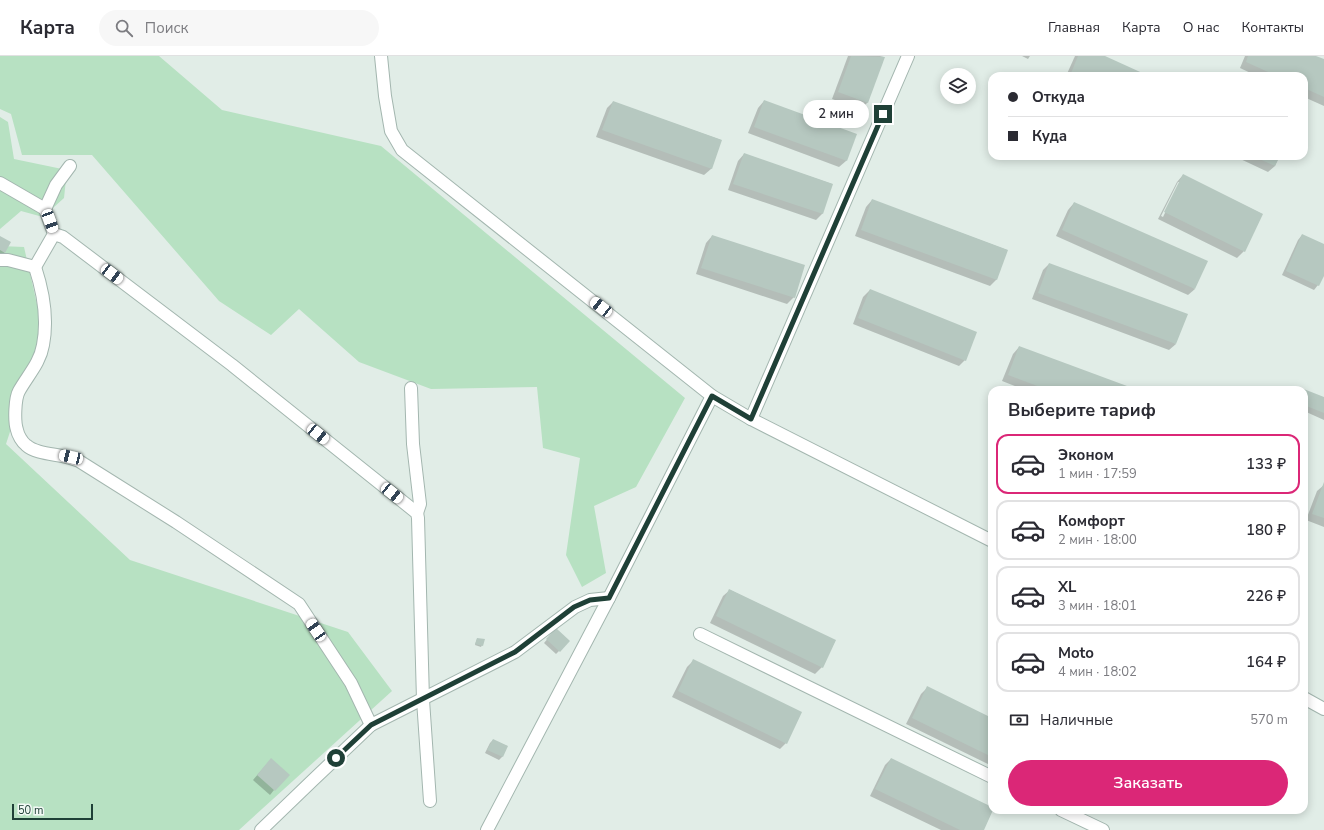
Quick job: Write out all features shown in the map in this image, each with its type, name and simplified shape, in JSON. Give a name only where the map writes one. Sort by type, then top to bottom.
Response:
[{"type":"street","points":[[382,56],[385,96],[391,132],[402,150],[712,396],[751,419],[988,539]]},
{"type":"street","points":[[751,419],[908,56]]},
{"type":"street","points":[[45,209],[56,185],[70,166]]},
{"type":"street","points":[[0,183],[45,209],[54,234],[35,267],[46,316],[45,331],[39,361],[18,392],[16,430],[20,438],[34,450],[79,460],[299,604],[351,683],[371,725]]},
{"type":"street","points":[[54,234],[64,237],[232,365],[417,513]]},
{"type":"street","points":[[0,260],[8,260],[35,267]]},
{"type":"street","points":[[411,388],[413,444],[420,504],[417,513],[423,700],[430,801]]},
{"type":"street","points":[[487,830],[609,598],[712,396]]},
{"type":"street","points":[[261,830],[371,725],[423,700],[439,690],[515,652],[574,607],[590,600],[609,598]]},
{"type":"street","points":[[700,634],[988,775]]},
{"type":"street","points":[[1308,700],[1324,708]]},
{"type":"street","points":[[1070,814],[1103,830]]},
{"type":"green space","points":[[0,56],[159,56],[222,110],[381,146],[685,398],[636,487],[594,506],[606,573],[582,587],[566,555],[580,458],[543,448],[537,387],[431,389],[359,362],[299,309],[271,335],[219,301],[92,155],[22,155],[11,114],[0,109]]},
{"type":"green space","points":[[0,117],[8,122],[14,159],[67,170],[64,198],[43,217],[21,211],[0,229]]},
{"type":"green space","points":[[0,246],[24,247],[43,331],[6,444],[130,560],[348,632],[392,691],[239,830],[0,830]]},
{"type":"building","points":[[851,56],[885,57],[868,103],[838,92]]},
{"type":"building","points":[[1078,56],[1105,56],[1140,72],[1071,72]]},
{"type":"building","points":[[1248,56],[1316,56],[1324,59],[1324,97],[1308,90],[1308,72],[1268,72],[1246,62]]},
{"type":"building","points":[[764,100],[857,134],[847,161],[754,127]]},
{"type":"building","points":[[613,101],[722,140],[712,169],[602,130]]},
{"type":"building","points":[[744,153],[833,184],[823,214],[733,184]]},
{"type":"building","points":[[1262,160],[1278,160],[1275,166]]},
{"type":"building","points":[[1183,174],[1263,214],[1245,252],[1164,212]]},
{"type":"building","points":[[872,199],[1008,250],[997,280],[861,230]]},
{"type":"building","points":[[1074,202],[1208,261],[1195,289],[1062,230]]},
{"type":"building","points":[[1302,234],[1324,244],[1324,276],[1319,286],[1286,271]]},
{"type":"building","points":[[712,235],[805,265],[795,298],[701,268]]},
{"type":"building","points":[[0,236],[11,242],[5,253],[0,250]]},
{"type":"building","points":[[1049,263],[1188,314],[1176,344],[1038,293]]},
{"type":"building","points":[[870,289],[977,332],[966,361],[858,318]]},
{"type":"building","points":[[1019,346],[1127,386],[1037,386],[1008,375]]},
{"type":"building","points":[[1308,391],[1324,397],[1324,413],[1308,407]]},
{"type":"building","points":[[1324,482],[1324,518],[1312,514]]},
{"type":"building","points":[[729,589],[836,640],[823,668],[716,616]]},
{"type":"building","points":[[556,628],[570,641],[560,652],[546,639]]},
{"type":"building","points":[[477,638],[485,639],[483,646],[475,644]]},
{"type":"building","points":[[693,659],[802,712],[787,744],[678,691]]},
{"type":"building","points":[[927,686],[988,716],[988,755],[912,718]]},
{"type":"building","points":[[493,739],[508,746],[503,757],[487,750]]},
{"type":"building","points":[[271,758],[290,775],[275,791],[257,775]]},
{"type":"building","points":[[891,758],[988,805],[988,814],[991,814],[984,830],[960,830],[875,789]]},
{"type":"route","points":[[336,758],[371,725],[423,700],[439,690],[515,652],[574,607],[590,600],[609,598],[712,396],[751,419],[883,114]]}]
